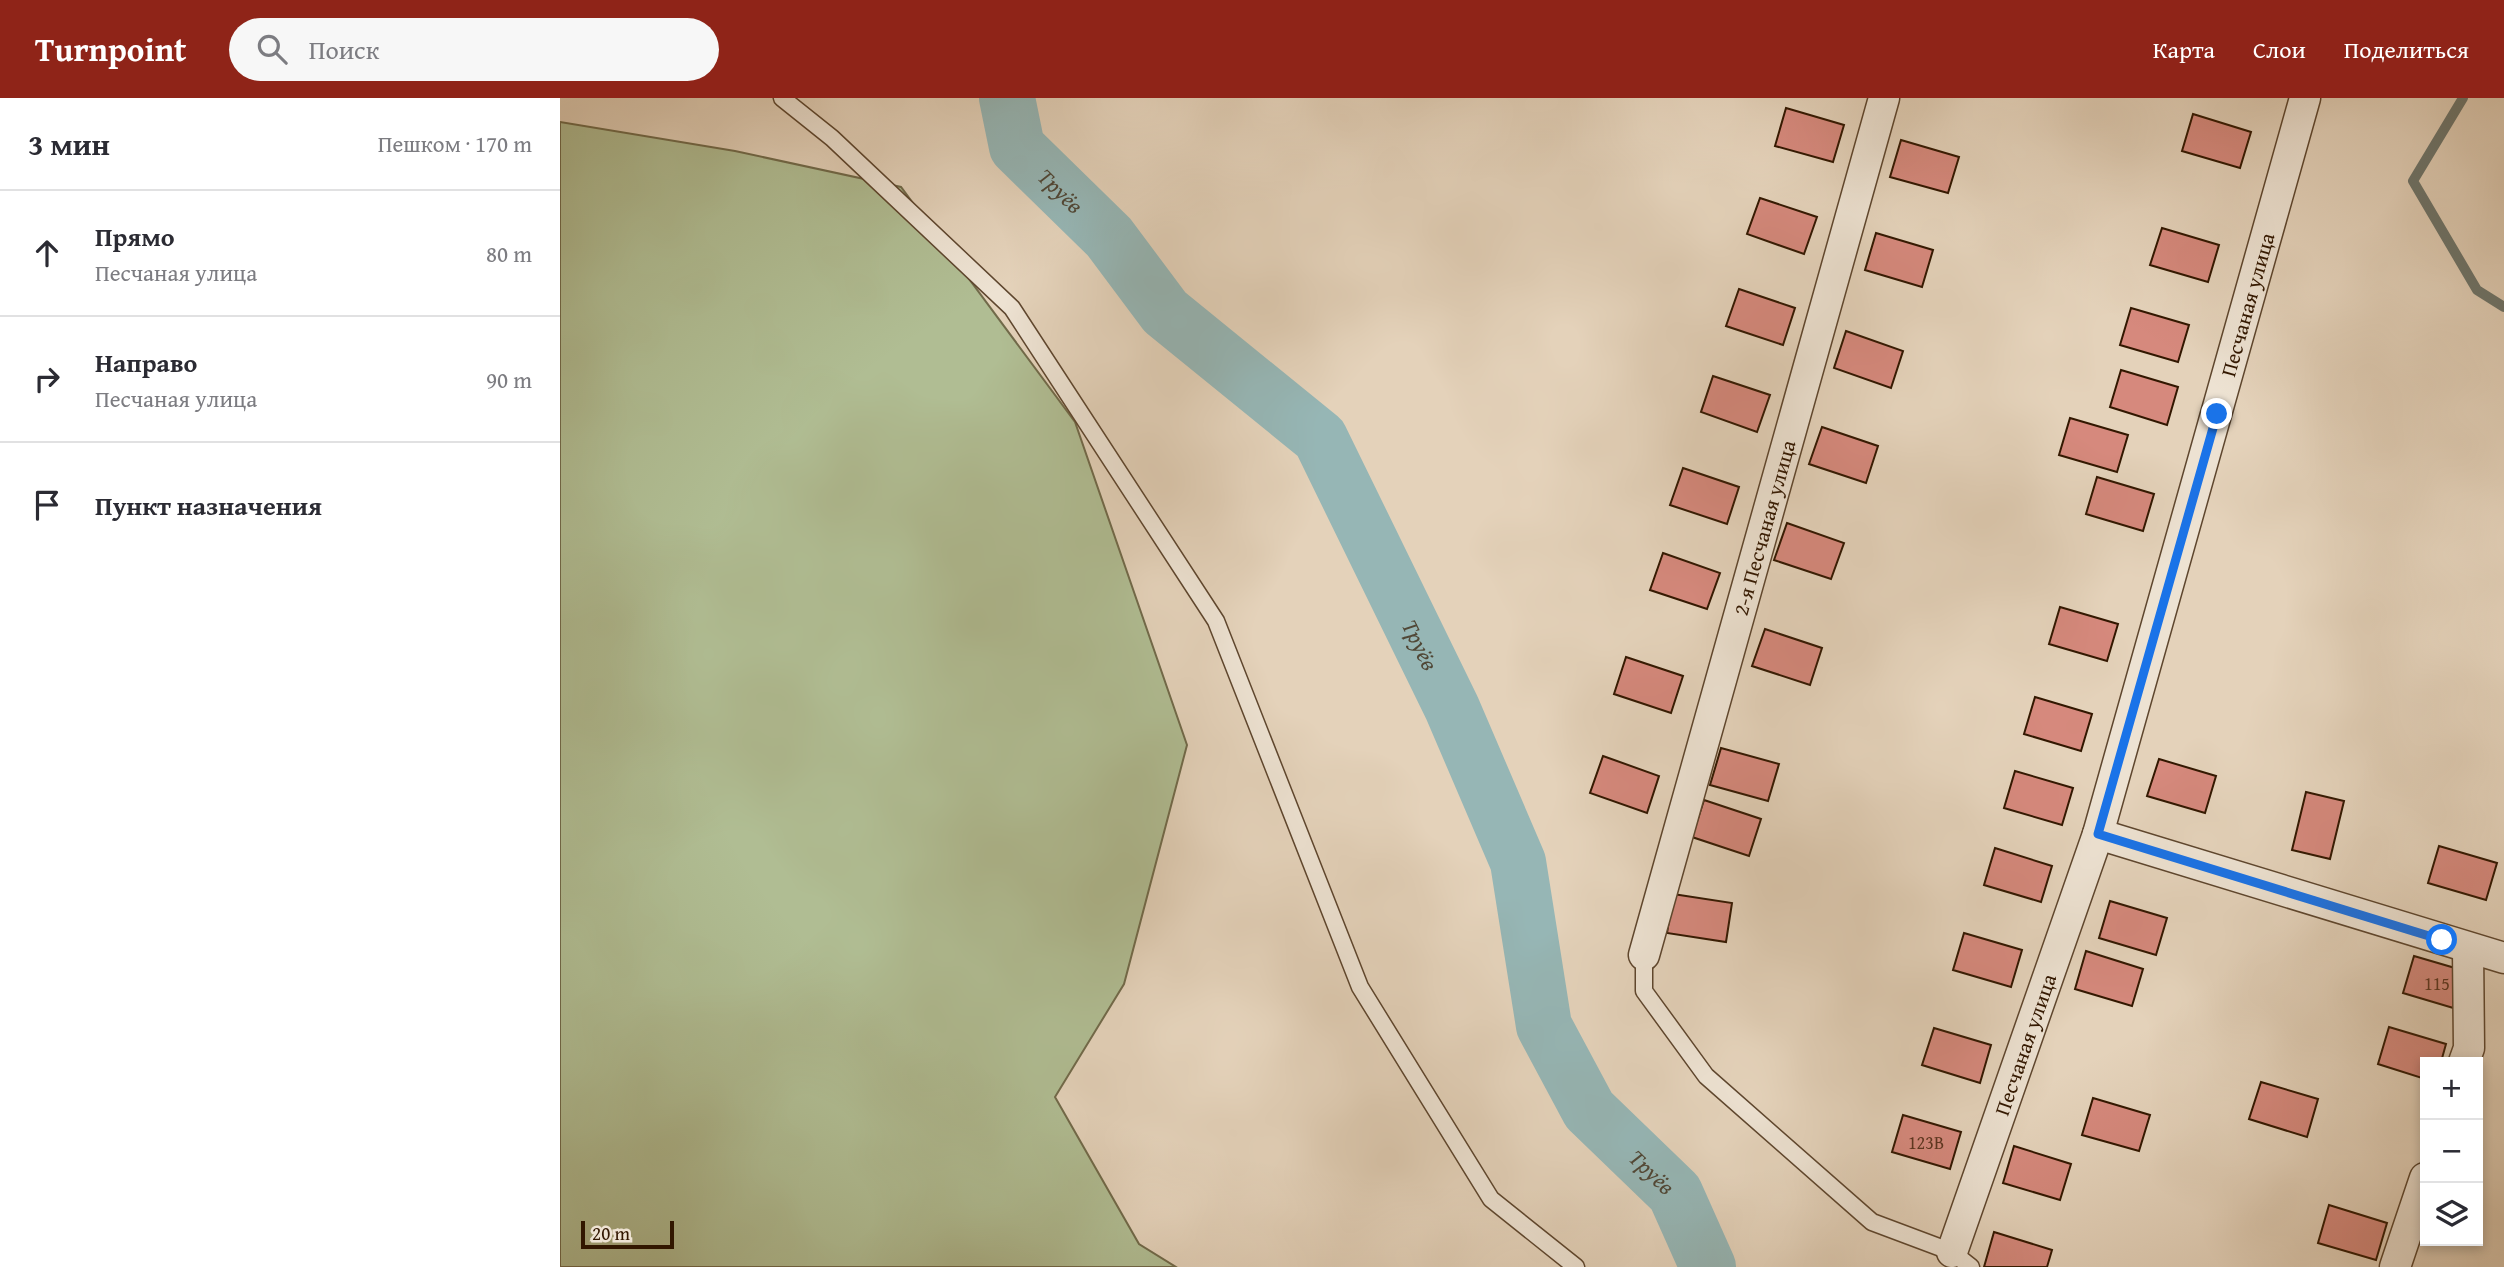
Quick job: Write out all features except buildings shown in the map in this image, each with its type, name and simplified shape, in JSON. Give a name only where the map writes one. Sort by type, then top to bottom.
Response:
[{"type":"street","name":"2-я Песчаная улица","points":[[1644,955],[1884,98]]},
{"type":"street","name":"Песчаная улица","points":[[1962,1259],[2098,834],[2305,98]]},
{"type":"street","points":[[2098,834],[2504,958]]},
{"type":"street","points":[[2466,1057],[2469,1048],[2468,948]]},
{"type":"street","points":[[2395,1267],[2423,1183]]},
{"type":"lane","points":[[782,98],[832,138],[1012,308],[1216,621],[1360,987],[1491,1199],[1576,1267]]},
{"type":"lane","points":[[1644,955],[1644,991],[1706,1076],[1872,1222],[1962,1259]]},
{"type":"green space","points":[[560,122],[735,151],[901,187],[1075,422],[1187,745],[1124,984],[1055,1097],[1139,1244],[1176,1267],[560,1267]]},
{"type":"waterway","name":"Труёв","points":[[1007,98],[1017,147],[1109,237],[1165,312],[1320,438],[1452,708],[1518,862],[1544,1026],[1589,1110],[1675,1193],[1708,1267]]},
{"type":"waterway","points":[[2463,98],[2413,181],[2477,290],[2504,307]]},
{"type":"route","points":[[2217,414],[2098,834],[2442,940]]}]
